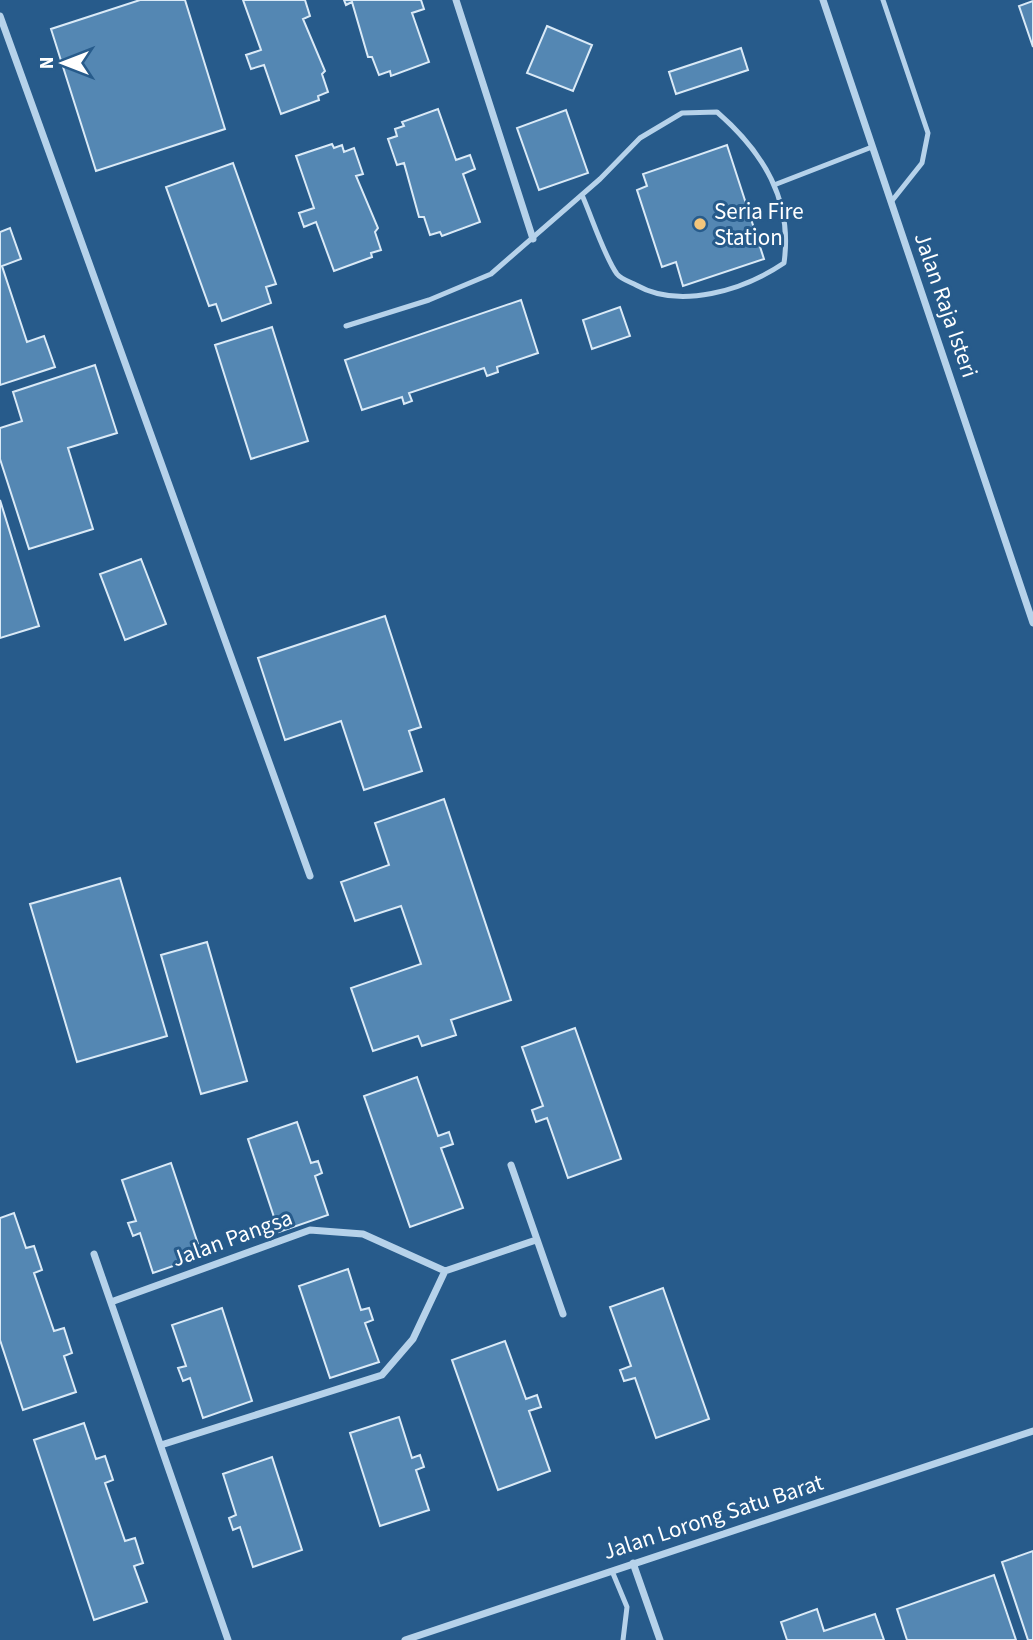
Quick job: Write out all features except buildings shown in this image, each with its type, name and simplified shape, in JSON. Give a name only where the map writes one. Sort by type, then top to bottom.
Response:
[{"type":"street","points":[[456,0],[533,239]]},
{"type":"street","name":"Jalan Raja Isteri","points":[[823,0],[1033,623]]},
{"type":"street","points":[[0,16],[310,876]]},
{"type":"street","points":[[511,1165],[563,1314]]},
{"type":"street","name":"Jalan Pangsa","points":[[111,1302],[310,1230],[363,1234],[445,1271]]},
{"type":"street","points":[[161,1445],[382,1375],[413,1339],[445,1271],[537,1240]]},
{"type":"street","points":[[94,1254],[228,1640]]},
{"type":"street","name":"Jalan Lorong Satu Barat","points":[[405,1640],[1033,1431]]},
{"type":"street","points":[[633,1563],[660,1640]]},
{"type":"lane","points":[[883,0],[928,133],[922,163],[891,202]]},
{"type":"lane","points":[[346,326],[429,300],[491,274],[582,195],[640,138],[682,113],[717,112],[739,131],[765,164],[774,185],[788,236],[784,263],[762,278],[712,293],[673,298],[646,291],[618,275],[582,195]]},
{"type":"lane","points":[[774,185],[872,147]]},
{"type":"lane","points":[[612,1571],[627,1608],[623,1640]]},
{"type":"place","name":"Seria Fire Station","points":[[700,224]]}]
